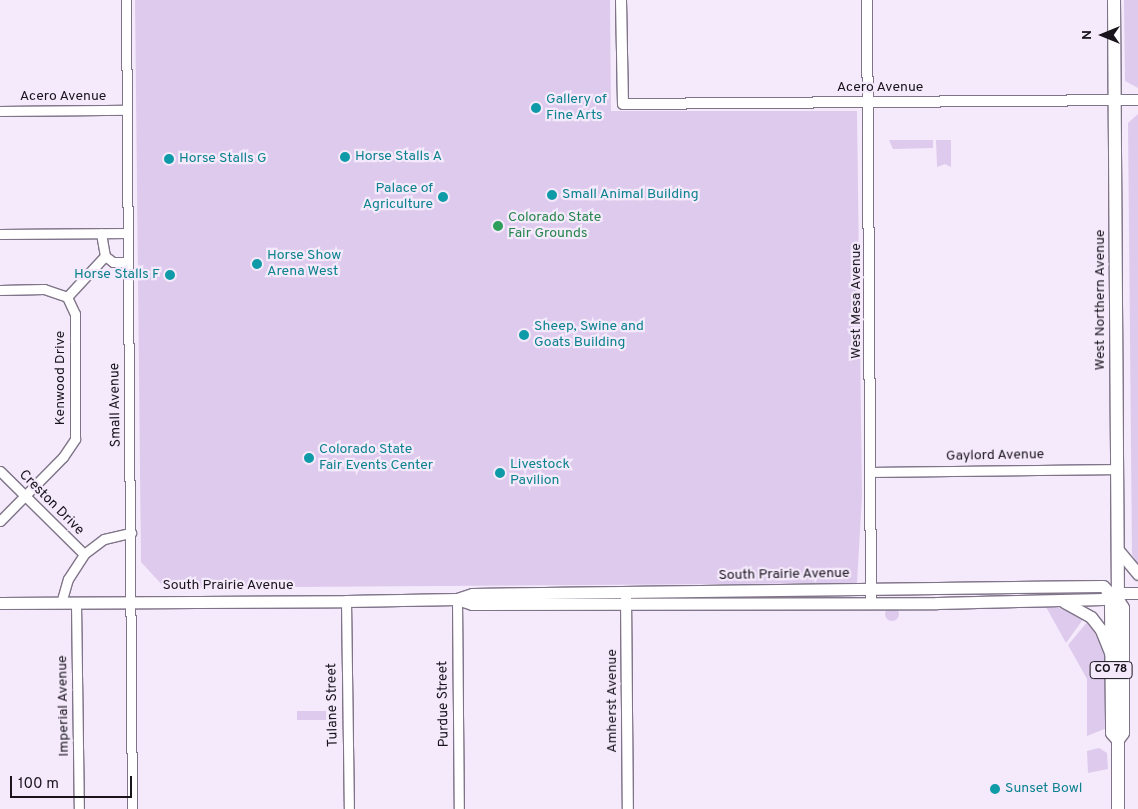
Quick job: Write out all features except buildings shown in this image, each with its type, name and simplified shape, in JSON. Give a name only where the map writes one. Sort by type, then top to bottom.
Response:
[{"type":"main road","name":"West Northern Avenue","points":[[1114,0],[1118,550],[1115,595],[1111,607],[1111,657],[1112,733],[1118,740]]},
{"type":"main road","points":[[1118,550],[1138,574]]},
{"type":"main road","name":"South Prairie Avenue","points":[[626,598],[871,589],[1103,586],[1115,595]]},
{"type":"main road","name":"South Prairie Avenue","points":[[0,603],[457,599],[472,594],[871,603],[1103,599],[1115,595],[1138,593]]},
{"type":"main road","name":"West Northern Avenue","points":[[1115,595],[1123,608],[1123,733],[1118,740],[1118,809]]},
{"type":"main road","points":[[1058,600],[1091,617],[1101,630],[1111,657]]},
{"type":"street","name":"Small Avenue","points":[[126,0],[132,809]]},
{"type":"street","name":"Acero Avenue","points":[[621,0],[623,104],[1138,100]]},
{"type":"street","name":"West Mesa Avenue","points":[[867,0],[872,472],[871,603]]},
{"type":"street","name":"Acero Avenue","points":[[0,112],[127,110]]},
{"type":"street","points":[[101,233],[105,256],[114,262],[128,262]]},
{"type":"street","points":[[0,234],[128,233]]},
{"type":"street","points":[[0,290],[44,290],[67,297],[105,256]]},
{"type":"street","name":"Kenwood Drive","points":[[0,521],[70,449],[75,439],[75,314],[67,297]]},
{"type":"street","name":"Gaylord Avenue","points":[[872,472],[1118,469]]},
{"type":"street","name":"Creston Drive","points":[[0,471],[84,554]]},
{"type":"street","points":[[61,603],[68,579],[84,554],[104,539],[131,533]]},
{"type":"street","name":"Amherst Avenue","points":[[626,598],[628,809]]},
{"type":"street","name":"Purdue Street","points":[[457,599],[459,809]]},
{"type":"street","name":"Tulane Street","points":[[346,601],[348,809]]},
{"type":"street","name":"Imperial Avenue","points":[[76,603],[79,809]]},
{"type":"shaded area","name":"Colorado State Fair Grounds","points":[[135,0],[610,0],[611,111],[857,111],[862,496],[857,583],[165,588],[141,562]]},
{"type":"shaded area","points":[[1124,0],[1138,0],[1138,88],[1125,81]]},
{"type":"shaded area","points":[[1138,114],[1138,565],[1132,554],[1128,123]]},
{"type":"shaded area","points":[[889,140],[933,140],[933,148],[893,149]]},
{"type":"shaded area","points":[[936,140],[951,140],[951,167],[945,164],[937,167]]},
{"type":"shaded area","points":[[965,606],[1054,606],[1084,618],[1066,643],[1046,607],[965,608]]},
{"type":"shaded area","points":[[892,607],[897,609],[899,614],[897,619],[892,621],[887,619],[885,614],[887,609]]},
{"type":"shaded area","points":[[1088,621],[1105,652],[1107,728],[1087,736],[1087,679],[1068,645]]},
{"type":"shaded area","points":[[297,711],[326,711],[326,720],[297,720]]},
{"type":"shaded area","points":[[1099,748],[1107,753],[1108,769],[1088,773],[1087,751]]},
{"type":"place","name":"Gallery of Fine Arts","points":[[536,108]]},
{"type":"place","name":"Horse Stalls A","points":[[345,157]]},
{"type":"place","name":"Horse Stalls G","points":[[169,159]]},
{"type":"place","name":"Small Animal Building","points":[[552,195]]},
{"type":"place","name":"Palace of Agriculture","points":[[443,197]]},
{"type":"place","name":"Colorado State Fair Grounds","points":[[498,226]]},
{"type":"place","name":"Horse Show Arena West","points":[[257,264]]},
{"type":"place","name":"Horse Stalls F","points":[[170,275]]},
{"type":"place","name":"Sheep, Swine and Goats Building","points":[[524,335]]},
{"type":"place","name":"Colorado State Fair Events Center","points":[[309,458]]},
{"type":"place","name":"Livestock Pavilion","points":[[500,473]]},
{"type":"place","name":"Sunset Bowl","points":[[995,789]]}]
